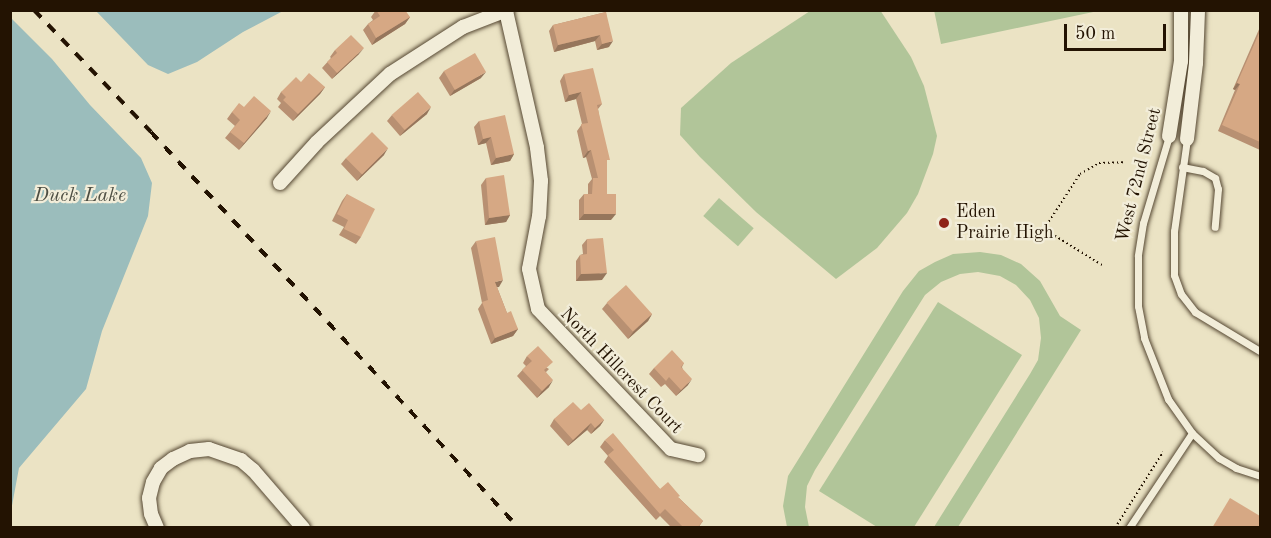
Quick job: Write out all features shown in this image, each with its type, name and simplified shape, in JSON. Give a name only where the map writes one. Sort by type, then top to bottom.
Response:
[{"type":"street","name":"West 72nd Street","points":[[1169,136],[1181,61],[1181,10]]},
{"type":"street","name":"West 72nd Street","points":[[1187,139],[1196,63],[1198,10]]},
{"type":"street","name":"North Hillcrest Court","points":[[280,183],[317,142],[390,74],[464,27],[507,11],[537,148],[541,181],[539,216],[529,269],[538,309],[671,449],[698,455]]},
{"type":"street","points":[[157,528],[151,514],[149,498],[153,482],[161,468],[190,451],[210,449],[241,459],[254,470],[303,528]]},
{"type":"lane","name":"West 72nd Street","points":[[1169,136],[1140,240],[1138,306],[1144,338],[1159,380],[1175,410],[1192,433],[1219,458],[1236,468],[1260,476]]},
{"type":"lane","name":"West 72nd Street","points":[[1187,139],[1172,254],[1177,285],[1195,312],[1260,351]]},
{"type":"lane","points":[[1182,167],[1210,174],[1218,183],[1215,226]]},
{"type":"lane","points":[[1129,528],[1192,433]]},
{"type":"path","points":[[1102,265],[1044,229],[1080,174],[1099,163],[1124,162]]},
{"type":"path","points":[[1116,528],[1163,452]]},
{"type":"green space","points":[[880,10],[911,57],[924,86],[937,136],[933,154],[918,194],[907,213],[877,248],[836,279],[756,212],[680,135],[681,108],[731,63],[810,11]]},
{"type":"green space","points":[[934,10],[1098,10],[1098,11],[941,44]]},
{"type":"green space","points":[[719,198],[754,228],[738,246],[703,216]]},
{"type":"green space","points":[[980,252],[1001,255],[1021,264],[1040,281],[1060,316],[1081,330],[958,527],[934,527],[1038,360],[1041,338],[1039,318],[1030,300],[1016,285],[1000,276],[978,272],[960,274],[941,282],[925,295],[807,486],[805,507],[809,527],[787,527],[783,506],[788,476],[903,291],[919,271],[935,262],[953,254]]},
{"type":"green space","points":[[938,302],[1022,355],[914,527],[877,527],[819,491]]},
{"type":"water","points":[[96,11],[283,11],[243,32],[197,62],[168,74],[148,65]]},
{"type":"water","name":"Duck Lake","points":[[11,18],[52,59],[90,105],[141,158],[152,183],[148,216],[102,331],[86,389],[19,468],[11,511]]},
{"type":"building","points":[[376,10],[405,10],[410,17],[376,38],[368,24],[380,16]]},
{"type":"building","points":[[606,12],[613,41],[602,44],[600,35],[558,45],[553,25]]},
{"type":"building","points":[[1260,31],[1260,142],[1222,125],[1240,84],[1237,83]]},
{"type":"building","points":[[351,35],[364,48],[337,73],[327,62],[337,53],[335,50]]},
{"type":"building","points":[[475,53],[486,72],[455,90],[444,71]]},
{"type":"building","points":[[593,68],[602,104],[597,105],[610,160],[607,160],[607,194],[616,194],[616,214],[584,214],[584,194],[592,194],[593,178],[598,178],[581,124],[588,123],[581,92],[569,95],[564,74]]},
{"type":"building","points":[[309,73],[325,87],[298,114],[283,100],[286,97],[281,92],[296,77],[301,82]]},
{"type":"building","points":[[418,92],[431,107],[405,130],[392,115]]},
{"type":"building","points":[[254,96],[271,111],[244,143],[230,132],[240,120],[232,112],[239,103],[244,107]]},
{"type":"building","points":[[505,115],[514,154],[496,158],[491,137],[483,139],[479,121]]},
{"type":"building","points":[[372,132],[388,148],[362,174],[346,158]]},
{"type":"building","points":[[504,175],[510,215],[489,218],[486,178]]},
{"type":"building","points":[[347,194],[375,209],[361,237],[344,229],[348,220],[337,214]]},
{"type":"building","points":[[495,237],[503,280],[495,282],[507,313],[511,311],[518,329],[495,338],[482,302],[488,300],[476,241]]},
{"type":"building","points":[[603,238],[607,273],[581,274],[580,255],[587,254],[587,239]]},
{"type":"building","points":[[626,285],[652,314],[633,331],[607,302]]},
{"type":"building","points":[[538,346],[553,362],[544,370],[553,380],[542,391],[522,370],[532,361],[527,356]]},
{"type":"building","points":[[672,350],[684,363],[681,367],[692,379],[681,390],[669,377],[666,381],[654,368]]},
{"type":"building","points":[[573,402],[581,410],[589,403],[604,420],[595,428],[591,423],[573,440],[554,419]]},
{"type":"building","points":[[613,433],[660,489],[668,482],[680,496],[678,497],[703,521],[697,528],[681,528],[682,526],[665,509],[660,514],[608,455],[614,450],[605,440]]},
{"type":"building","points":[[1230,498],[1260,516],[1260,528],[1212,528]]},
{"type":"railway","points":[[34,10],[151,132],[519,528]]},
{"type":"place","name":"Eden Prairie High","points":[[944,223]]}]
